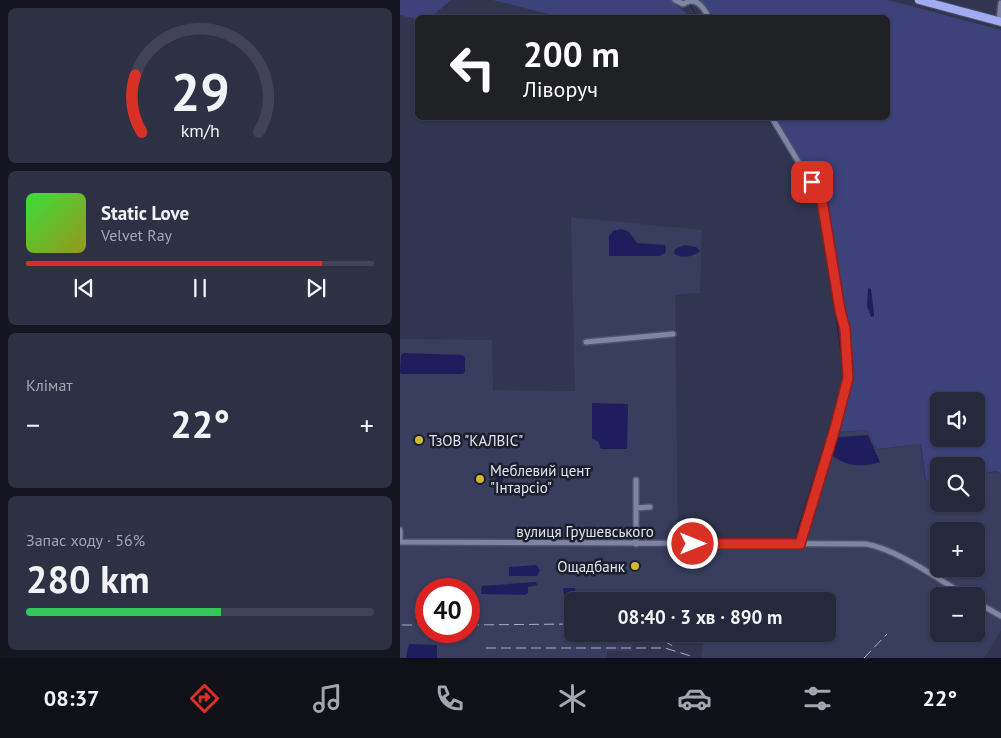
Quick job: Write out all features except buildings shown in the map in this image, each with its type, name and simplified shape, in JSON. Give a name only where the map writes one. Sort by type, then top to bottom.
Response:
[{"type":"highway","points":[[920,0],[1000,22]]},
{"type":"street","points":[[676,0],[683,4],[691,0],[695,1],[699,3],[708,15]]},
{"type":"street","points":[[1000,22],[1001,3]]},
{"type":"street","points":[[773,120],[822,201],[844,324],[848,372],[848,383],[800,544]]},
{"type":"street","points":[[586,342],[673,334]]},
{"type":"street","points":[[636,480],[636,544]]},
{"type":"street","points":[[636,508],[650,507]]},
{"type":"street","points":[[400,530],[400,542]]},
{"type":"street","name":"вулиця Грушевського","points":[[400,542],[875,546],[913,564],[952,587]]},
{"type":"street","points":[[985,607],[1001,616]]},
{"type":"shaded area","points":[[400,0],[451,0],[433,15],[415,15],[415,19],[400,15]]},
{"type":"shaded area","points":[[493,0],[672,0],[688,15],[553,15]]},
{"type":"shaded area","points":[[699,0],[888,0],[1001,30],[1001,473],[996,471],[985,473],[985,457],[930,457],[930,480],[926,481],[921,444],[877,449],[867,430],[836,432],[853,368],[824,195],[776,120],[890,120],[890,15],[710,15]]},
{"type":"shaded area","points":[[571,217],[702,230],[700,293],[675,295],[678,541],[801,541],[835,433],[867,430],[877,450],[920,444],[925,481],[930,481],[930,512],[985,512],[985,474],[1001,473],[1001,631],[984,658],[703,658],[701,656],[704,642],[836,642],[836,592],[564,592],[564,642],[633,642],[632,651],[607,651],[607,658],[400,658],[400,339],[492,340],[493,390],[575,391]]},
{"type":"shaded area","points":[[621,229],[629,232],[637,243],[665,245],[665,253],[660,256],[609,256],[609,236],[613,231]]},
{"type":"shaded area","points":[[685,245],[696,247],[700,251],[694,255],[687,256],[680,256],[674,253],[675,249]]},
{"type":"shaded area","points":[[868,288],[871,289],[874,314],[871,317],[867,306]]},
{"type":"shaded area","points":[[403,353],[462,355],[465,357],[465,371],[463,374],[401,374],[401,355]]},
{"type":"shaded area","points":[[592,403],[628,404],[627,449],[601,449],[598,441],[592,439]]},
{"type":"shaded area","points":[[868,435],[880,462],[855,465],[832,456],[837,438]]},
{"type":"shaded area","points":[[495,472],[503,472],[503,491],[501,493],[498,493],[496,489]]},
{"type":"shaded area","points":[[536,565],[540,570],[537,576],[509,576],[509,567]]},
{"type":"shaded area","points":[[536,582],[537,585],[528,587],[528,593],[525,595],[481,594],[482,586]]},
{"type":"shaded area","points":[[575,588],[576,592],[564,592],[564,594],[563,589]]},
{"type":"shaded area","points":[[409,644],[437,645],[437,658],[406,658]]},
{"type":"waterway","points":[[690,5],[696,15]]},
{"type":"waterway","points":[[768,120],[819,202],[844,372],[843,385],[797,532]]},
{"type":"railway","points":[[480,625],[564,624]]},
{"type":"railway","points":[[402,625],[415,625]]},
{"type":"railway","points":[[864,658],[887,634]]},
{"type":"railway","points":[[665,642],[675,647]]},
{"type":"railway","points":[[486,648],[665,648],[694,657]]},
{"type":"place","name":"ТзОВ \"КАЛВІС\"","points":[[419,440]]},
{"type":"place","name":"Меблевий цент \"Інтарсіо\"","points":[[480,479]]},
{"type":"place","name":"Ощадбанк","points":[[635,566]]},
{"type":"route","points":[[693,544],[800,544],[848,383],[845,329],[840,310],[822,201],[812,182]]}]
